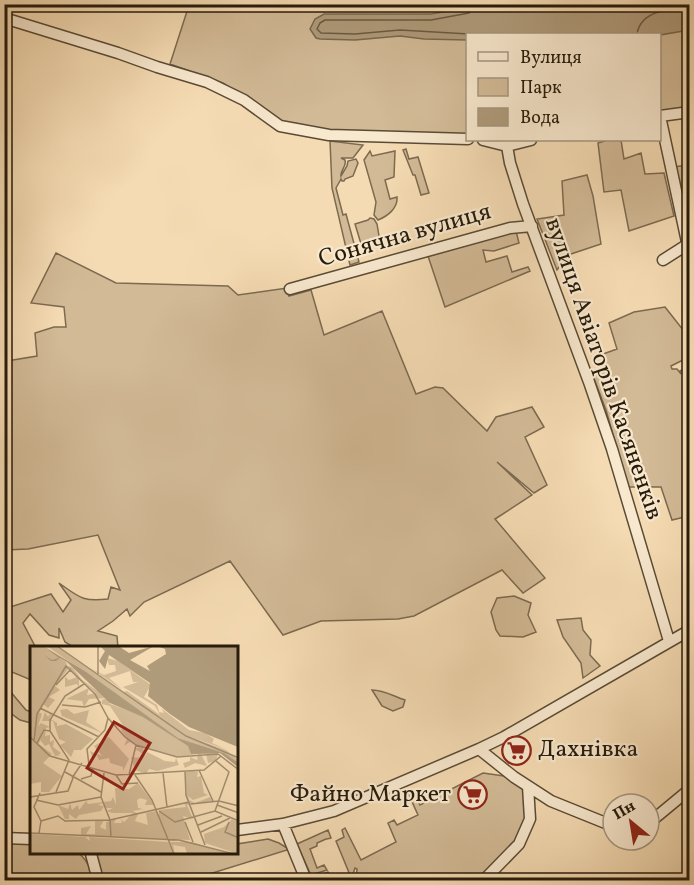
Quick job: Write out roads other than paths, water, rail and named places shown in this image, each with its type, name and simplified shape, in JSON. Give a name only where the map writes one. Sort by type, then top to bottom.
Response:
[{"type":"street","points":[[4,18],[207,82],[244,100],[279,126],[329,135],[466,139]]},
{"type":"street","points":[[661,116],[690,112]]},
{"type":"street","points":[[661,121],[687,242],[685,246],[663,260]]},
{"type":"street","points":[[487,141],[507,146],[527,141]]},
{"type":"street","name":"вулиця Авіаторів Касяненків","points":[[507,146],[510,163],[612,449],[669,642]]},
{"type":"street","name":"Сонячна вулиця","points":[[290,289],[510,228],[532,226]]},
{"type":"street","points":[[238,830],[282,824],[334,811],[480,749],[690,630]]},
{"type":"street","points":[[480,749],[514,777],[551,801],[601,821]]},
{"type":"street","points":[[484,880],[519,844],[530,819],[528,786]]},
{"type":"street","points":[[661,812],[690,789]]},
{"type":"street","points":[[282,824],[306,880]]},
{"type":"street","points":[[4,838],[30,839]]},
{"type":"street","points":[[90,855],[98,880]]},
{"type":"water","points":[[483,5],[689,5],[689,30],[661,35],[661,33],[466,33],[466,40],[400,36],[355,40],[320,39],[316,38],[310,29],[315,19],[324,14],[431,14]]},
{"type":"place","name":"Дахнівка","points":[[517,750]]},
{"type":"place","name":"Файно Маркет","points":[[472,795]]}]
